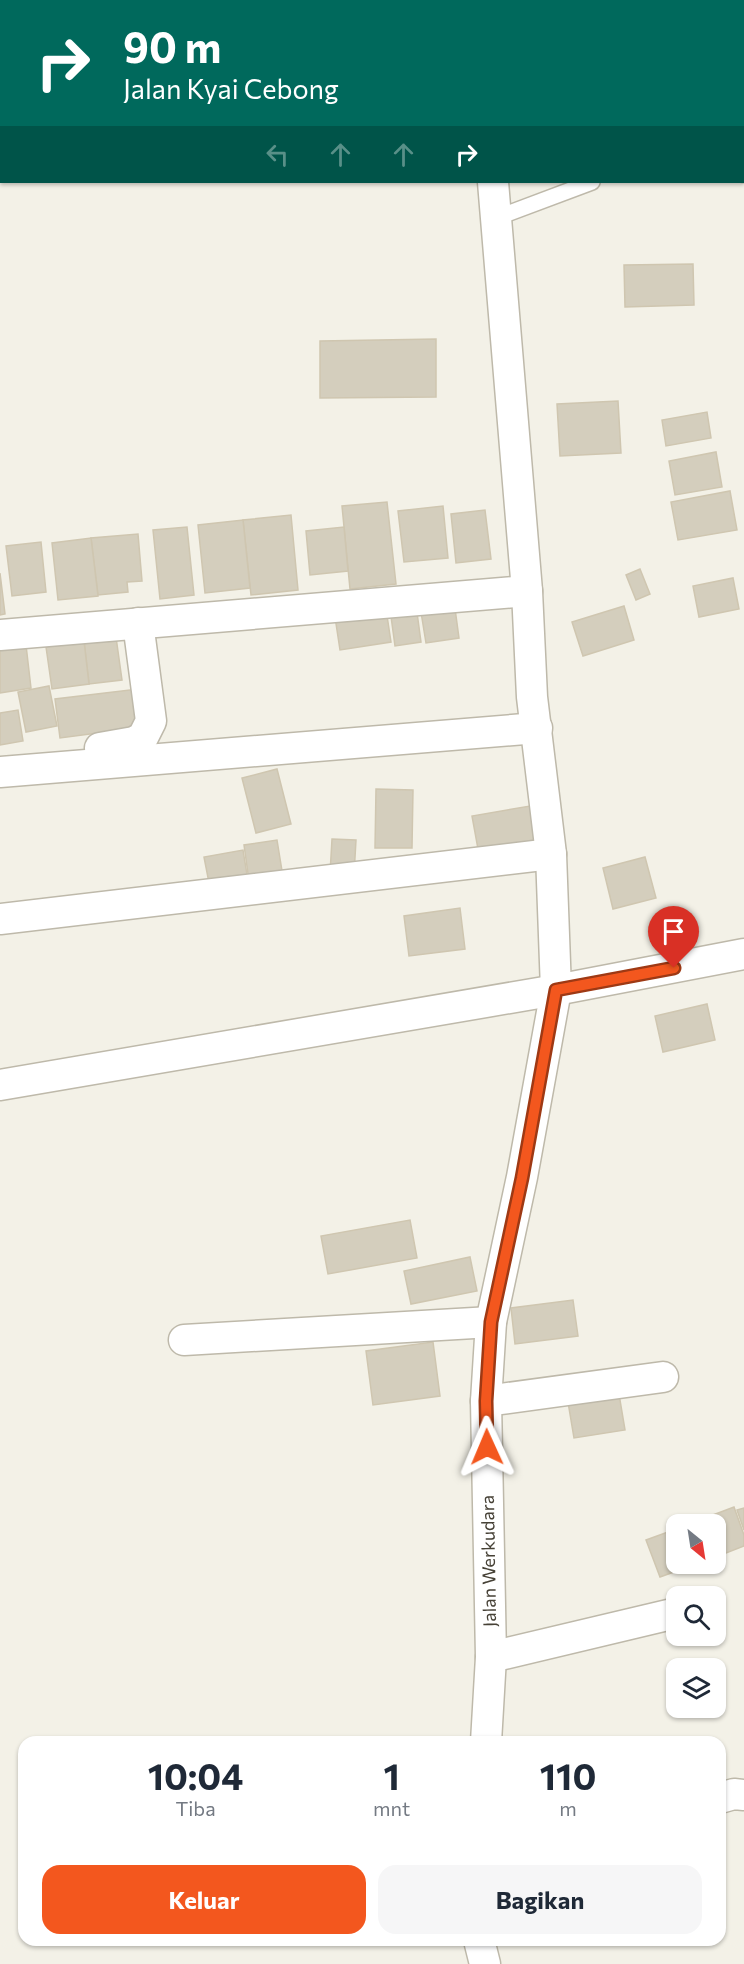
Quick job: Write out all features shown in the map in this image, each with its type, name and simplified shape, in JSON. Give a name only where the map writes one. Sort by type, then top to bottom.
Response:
[{"type":"street","name":"Jalan Werkudara","points":[[486,1736],[491,1657],[486,1401],[491,1322],[522,1178],[556,990],[551,854],[532,697],[527,591],[493,183]]},
{"type":"street","points":[[0,635],[527,591]]},
{"type":"street","points":[[0,758],[62,753],[134,742],[143,737],[151,721],[138,623]]},
{"type":"street","points":[[0,772],[537,728]]},
{"type":"street","points":[[0,919],[551,854]]},
{"type":"street","points":[[0,1085],[556,990],[744,954]]},
{"type":"street","points":[[184,1340],[491,1322]]},
{"type":"street","points":[[486,1401],[663,1377]]},
{"type":"street","points":[[491,1657],[666,1615]]},
{"type":"street","points":[[726,1796],[744,1795]]},
{"type":"street","points":[[480,1946],[485,1964]]},
{"type":"lane","points":[[496,218],[589,183]]},
{"type":"building","points":[[693,264],[694,305],[625,307],[624,265]]},
{"type":"building","points":[[436,339],[436,397],[320,398],[320,341]]},
{"type":"building","points":[[618,401],[621,453],[560,456],[557,404]]},
{"type":"building","points":[[707,412],[711,438],[666,446],[662,420]]},
{"type":"building","points":[[716,452],[722,487],[675,495],[669,461]]},
{"type":"building","points":[[730,491],[737,530],[678,540],[671,502]]},
{"type":"building","points":[[387,502],[396,584],[350,589],[342,506]]},
{"type":"building","points":[[443,506],[448,558],[404,562],[398,511]]},
{"type":"building","points":[[485,510],[491,559],[456,563],[451,514]]},
{"type":"building","points":[[291,515],[298,590],[251,595],[243,520]]},
{"type":"building","points":[[243,520],[250,588],[205,593],[198,525]]},
{"type":"building","points":[[187,527],[194,595],[160,599],[153,530]]},
{"type":"building","points":[[344,527],[348,571],[310,575],[306,531]]},
{"type":"building","points":[[138,534],[142,581],[127,582],[128,592],[98,595],[91,538]]},
{"type":"building","points":[[91,538],[98,596],[58,600],[52,543]]},
{"type":"building","points":[[41,542],[46,592],[12,596],[6,546]]},
{"type":"building","points":[[640,569],[650,594],[636,600],[626,575]]},
{"type":"building","points":[[0,573],[5,614],[0,615]]},
{"type":"building","points":[[733,578],[739,609],[699,617],[693,586]]},
{"type":"building","points":[[454,601],[459,638],[426,643],[420,606]]},
{"type":"building","points":[[416,605],[421,642],[395,646],[390,609]]},
{"type":"building","points":[[624,606],[634,640],[583,656],[572,622]]},
{"type":"building","points":[[386,609],[391,642],[340,650],[335,617]]},
{"type":"building","points":[[116,637],[122,680],[89,684],[84,641]]},
{"type":"building","points":[[84,641],[89,684],[52,689],[46,647]]},
{"type":"building","points":[[26,645],[31,688],[0,693],[0,649]]},
{"type":"building","points":[[49,686],[57,726],[26,732],[18,692]]},
{"type":"building","points":[[138,689],[143,727],[60,738],[55,699]]},
{"type":"building","points":[[18,710],[23,741],[0,745],[0,713]]},
{"type":"building","points":[[277,769],[291,824],[256,833],[242,778]]},
{"type":"building","points":[[376,789],[413,790],[412,848],[375,848]]},
{"type":"building","points":[[530,806],[537,850],[480,860],[472,816]]},
{"type":"building","points":[[332,839],[356,840],[354,875],[330,874]]},
{"type":"building","points":[[277,840],[284,883],[250,888],[244,845]]},
{"type":"building","points":[[243,850],[248,881],[210,888],[204,857]]},
{"type":"building","points":[[645,857],[656,898],[613,909],[603,868]]},
{"type":"building","points":[[460,908],[465,949],[409,956],[404,916]]},
{"type":"building","points":[[707,1004],[715,1040],[663,1052],[655,1016]]},
{"type":"building","points":[[410,1220],[417,1258],[328,1274],[321,1236]]},
{"type":"building","points":[[470,1257],[477,1291],[411,1304],[404,1271]]},
{"type":"building","points":[[573,1300],[578,1336],[515,1344],[511,1308]]},
{"type":"building","points":[[433,1342],[440,1396],[373,1405],[366,1351]]},
{"type":"building","points":[[618,1388],[625,1430],[574,1438],[567,1396]]},
{"type":"building","points":[[734,1507],[744,1535],[744,1546],[726,1553],[726,1514],[715,1514]]},
{"type":"building","points":[[744,1508],[744,1530],[737,1510]]},
{"type":"building","points":[[666,1533],[666,1574],[668,1574],[660,1577],[646,1540]]},
{"type":"route","points":[[487,1447],[486,1401],[491,1322],[522,1178],[556,990],[674,968]]}]
